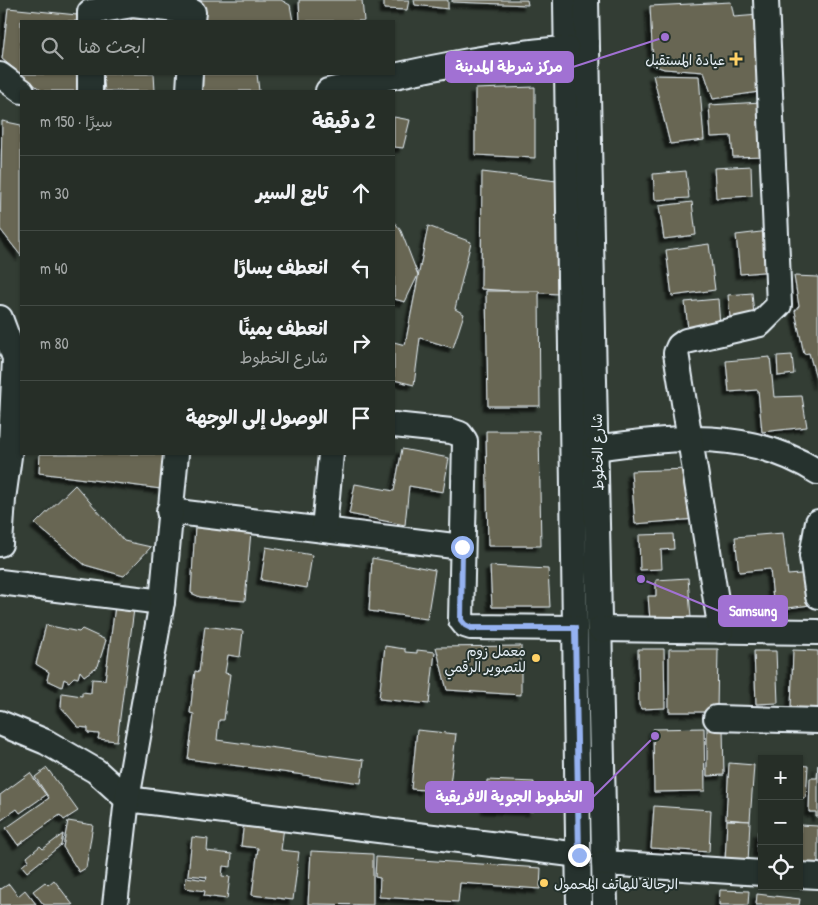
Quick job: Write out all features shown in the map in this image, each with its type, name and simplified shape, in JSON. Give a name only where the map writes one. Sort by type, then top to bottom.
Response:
[{"type":"street","name":"شارع الخطوط","points":[[566,0],[579,905]]},
{"type":"street","name":"شارع الخطوط","points":[[586,0],[597,448],[605,905]]},
{"type":"street","points":[[721,631],[676,353],[679,346],[686,341],[760,324],[779,305],[766,0]]},
{"type":"street","points":[[90,20],[90,12],[133,5],[193,12],[192,20]]},
{"type":"street","points":[[332,90],[425,69],[525,52],[567,49]]},
{"type":"street","points":[[0,75],[21,90]]},
{"type":"street","points":[[90,75],[90,90]]},
{"type":"street","points":[[189,90],[190,75]]},
{"type":"street","points":[[0,318],[15,358],[11,442],[3,499],[0,544]]},
{"type":"street","points":[[395,425],[460,434],[465,441],[461,620],[465,625],[471,628],[575,628]]},
{"type":"street","points":[[597,448],[650,439],[721,439],[758,444],[798,459],[818,472]]},
{"type":"street","points":[[115,905],[127,799],[162,602],[169,511],[176,455]]},
{"type":"street","points":[[324,529],[331,455]]},
{"type":"street","points":[[169,511],[462,547]]},
{"type":"street","points":[[818,522],[812,556],[818,596]]},
{"type":"street","points":[[0,582],[162,602]]},
{"type":"street","points":[[600,629],[818,632]]},
{"type":"street","points":[[716,718],[818,721]]},
{"type":"street","points":[[0,722],[46,742],[96,770],[127,799],[579,855]]},
{"type":"street","points":[[604,863],[758,873]]},
{"type":"street","points":[[803,875],[818,876]]},
{"type":"building","points":[[196,0],[281,0],[290,5],[293,20],[204,20],[197,8]]},
{"type":"building","points":[[299,0],[362,0],[364,20],[300,20]]},
{"type":"building","points":[[384,0],[409,0],[407,10],[384,9]]},
{"type":"building","points":[[414,0],[448,0],[448,9],[415,5]]},
{"type":"building","points":[[452,0],[527,0],[528,5],[452,2]]},
{"type":"building","points":[[731,2],[734,17],[759,15],[765,91],[713,99],[704,72],[664,69],[653,65],[650,6]]},
{"type":"building","points":[[8,8],[87,16],[87,20],[20,20],[20,73],[2,59]]},
{"type":"building","points":[[131,13],[174,20],[131,20]]},
{"type":"building","points":[[22,75],[82,75],[81,90],[41,90]]},
{"type":"building","points":[[103,75],[154,75],[155,90],[105,90]]},
{"type":"building","points":[[196,75],[257,75],[259,90],[199,90]]},
{"type":"building","points":[[653,75],[699,76],[704,140],[670,144]]},
{"type":"building","points":[[535,87],[535,158],[475,155],[475,89]]},
{"type":"building","points":[[762,102],[765,156],[733,157],[731,136],[711,137],[709,105]]},
{"type":"building","points":[[395,117],[410,120],[403,148],[395,147]]},
{"type":"building","points":[[2,121],[20,125],[20,255],[0,229]]},
{"type":"building","points":[[751,166],[752,196],[716,198],[714,168]]},
{"type":"building","points":[[686,171],[689,198],[655,200],[653,174]]},
{"type":"building","points":[[482,172],[557,181],[558,294],[481,289]]},
{"type":"building","points":[[692,202],[696,235],[664,239],[659,206]]},
{"type":"building","points":[[395,222],[401,231],[418,275],[405,302],[395,299]]},
{"type":"building","points":[[428,226],[471,242],[455,309],[464,314],[453,348],[420,338],[414,385],[395,380],[395,342],[405,345]]},
{"type":"building","points":[[769,231],[773,271],[740,274],[736,235]]},
{"type":"building","points":[[709,244],[715,290],[672,296],[666,250]]},
{"type":"building","points":[[794,276],[818,277],[818,385],[809,353],[804,354],[795,311],[799,306]]},
{"type":"building","points":[[486,291],[539,291],[540,406],[488,406]]},
{"type":"building","points":[[752,293],[754,315],[730,317],[728,295]]},
{"type":"building","points":[[718,299],[720,325],[688,329],[685,302]]},
{"type":"building","points":[[792,355],[794,374],[778,376],[777,356]]},
{"type":"building","points":[[770,357],[774,397],[802,396],[807,427],[762,432],[758,390],[729,392],[726,361]]},
{"type":"building","points":[[486,431],[539,431],[541,546],[488,546]]},
{"type":"building","points":[[402,449],[449,458],[443,492],[409,486],[405,525],[349,514],[355,484],[394,491]]},
{"type":"building","points":[[40,455],[169,455],[161,489],[39,473]]},
{"type":"building","points":[[689,469],[696,519],[635,524],[631,471]]},
{"type":"building","points":[[75,485],[124,541],[151,547],[124,576],[85,565],[35,524]]},
{"type":"building","points":[[195,526],[251,531],[245,601],[200,597],[191,593]]},
{"type":"building","points":[[783,533],[788,575],[812,573],[817,604],[774,610],[770,569],[739,572],[735,537]]},
{"type":"building","points":[[673,534],[674,549],[661,550],[662,569],[640,570],[639,535]]},
{"type":"building","points":[[266,547],[312,555],[307,588],[261,580]]},
{"type":"building","points":[[372,558],[435,570],[427,619],[369,611]]},
{"type":"building","points":[[490,566],[548,569],[550,607],[492,607]]},
{"type":"building","points":[[688,578],[691,618],[650,620],[648,596],[656,596],[656,580]]},
{"type":"building","points":[[115,606],[134,609],[117,741],[98,739],[99,734],[88,733],[88,728],[78,727],[61,707],[62,693],[82,696],[82,692],[91,693],[92,679],[105,680]]},
{"type":"building","points":[[46,625],[79,632],[82,629],[106,640],[98,666],[84,676],[80,671],[78,678],[74,677],[69,682],[64,679],[62,687],[47,680],[49,672],[36,664]]},
{"type":"building","points":[[205,626],[243,631],[240,657],[228,655],[225,673],[230,674],[224,720],[219,720],[217,740],[364,760],[361,783],[188,759],[194,714],[190,713],[195,671],[199,672]]},
{"type":"building","points":[[385,646],[405,649],[405,652],[417,653],[417,650],[435,652],[429,704],[379,699]]},
{"type":"building","points":[[521,646],[521,695],[447,690],[436,647]]},
{"type":"building","points":[[638,649],[664,649],[665,708],[641,709],[639,705]]},
{"type":"building","points":[[669,649],[718,649],[717,712],[669,712]]},
{"type":"building","points":[[793,650],[818,651],[818,710],[791,709]]},
{"type":"building","points":[[754,651],[776,651],[778,703],[756,704]]},
{"type":"building","points":[[704,728],[705,791],[654,792],[653,729]]},
{"type":"building","points":[[707,728],[723,728],[724,775],[707,776]]},
{"type":"building","points":[[417,730],[456,734],[450,785],[426,783],[425,790],[411,789]]},
{"type":"building","points":[[729,763],[754,765],[750,821],[726,819]]},
{"type":"building","points":[[803,765],[808,766],[806,798],[803,798]]},
{"type":"building","points":[[818,765],[818,817],[816,817],[816,812],[809,812],[810,778],[817,778]]},
{"type":"building","points":[[47,768],[78,811],[64,820],[60,815],[18,845],[6,828],[49,798],[35,777]]},
{"type":"building","points":[[30,773],[46,795],[20,813],[17,809],[0,821],[0,795]]},
{"type":"building","points":[[487,780],[534,782],[533,811],[486,809]]},
{"type":"building","points":[[654,806],[711,810],[709,852],[651,848]]},
{"type":"building","points":[[727,820],[750,821],[748,863],[725,862]]},
{"type":"building","points":[[68,821],[93,825],[86,868],[79,872],[63,847]]},
{"type":"building","points":[[244,822],[284,827],[281,850],[299,852],[293,900],[252,895],[258,848],[241,846]]},
{"type":"building","points":[[803,825],[818,826],[818,873],[803,872]]},
{"type":"building","points":[[63,834],[61,845],[27,872],[22,866],[29,860],[27,857],[40,846],[43,849]]},
{"type":"building","points":[[192,837],[208,839],[207,851],[232,854],[231,867],[223,866],[222,876],[230,877],[227,899],[204,896],[205,891],[185,888],[186,877],[206,880],[207,877],[188,875]]},
{"type":"building","points":[[311,851],[373,854],[373,905],[308,904]]},
{"type":"building","points":[[376,857],[541,868],[540,889],[460,883],[458,902],[379,897],[380,878],[375,877]]},
{"type":"building","points":[[54,880],[73,905],[44,905],[33,891],[45,882],[48,885]]},
{"type":"building","points":[[9,884],[18,896],[25,890],[36,904],[0,905],[0,888]]},
{"type":"building","points":[[720,890],[749,891],[748,905],[719,905]]},
{"type":"building","points":[[757,894],[800,899],[799,905],[756,905]]},
{"type":"place","name":"مركز شرطة المدينة","points":[[665,37]]},
{"type":"place","name":"عيادة المستقبل","points":[[736,59]]},
{"type":"place","name":"Samsung","points":[[641,579]]},
{"type":"place","name":"معمل زوم للتصوير الرقمي","points":[[536,658]]},
{"type":"place","name":"الخطوط الجوية الافريقية","points":[[655,736]]},
{"type":"place","name":"الرحالة للهاتف المحمول","points":[[544,883]]},
{"type":"route","points":[[462,547],[461,620],[465,625],[471,628],[575,628],[579,855]]}]
